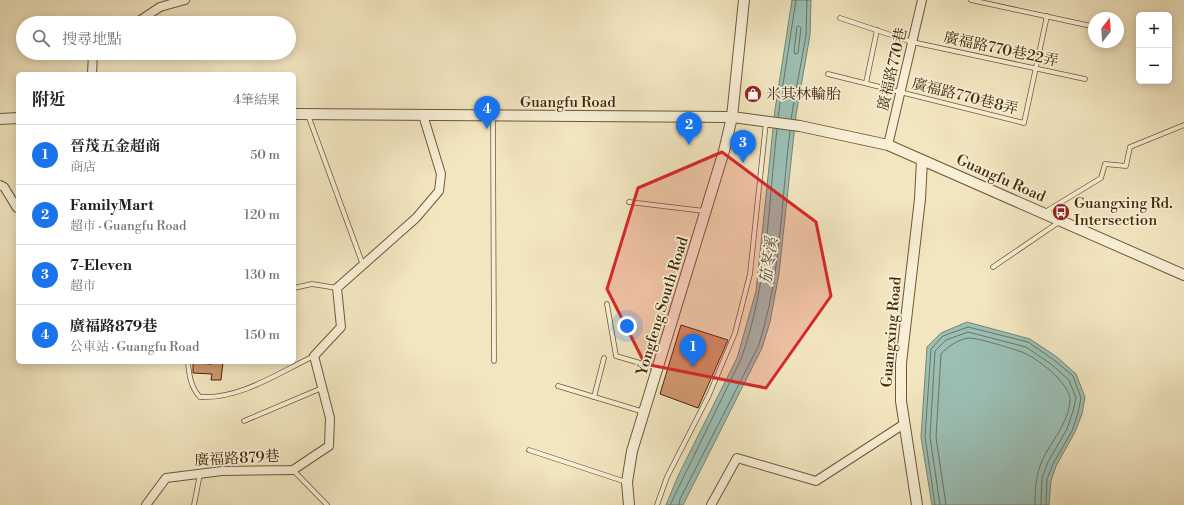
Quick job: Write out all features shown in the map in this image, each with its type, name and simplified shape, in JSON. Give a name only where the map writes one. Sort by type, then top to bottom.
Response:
[{"type":"street","points":[[146,16],[160,7],[185,0]]},
{"type":"street","name":"Yongfeng South Road","points":[[629,505],[627,482],[632,451],[706,211],[732,117],[744,0]]},
{"type":"street","name":"廣福路770巷","points":[[888,145],[922,0]]},
{"type":"street","points":[[92,72],[93,60]]},
{"type":"street","name":"Guangfu Road","points":[[296,114],[732,117],[800,126],[888,145],[993,190],[1060,222],[1184,275]]},
{"type":"street","points":[[314,356],[341,327],[337,288],[416,218],[439,191],[441,174],[423,115]]},
{"type":"street","points":[[0,118],[16,118]]},
{"type":"street","name":"Guangxing Road","points":[[917,505],[901,401],[901,363],[920,199],[922,160]]},
{"type":"street","points":[[0,185],[4,187],[16,206]]},
{"type":"street","name":"廣福路879巷","points":[[146,505],[166,478],[222,470],[293,470],[329,446],[330,418],[314,356]]},
{"type":"street","points":[[711,505],[737,458],[816,481],[904,424]]},
{"type":"lane","points":[[971,0],[1088,25]]},
{"type":"lane","points":[[1034,69],[1047,16]]},
{"type":"lane","name":"廣福路770巷22弄","points":[[840,18],[912,42],[1085,80]]},
{"type":"lane","points":[[866,84],[877,30]]},
{"type":"lane","name":"廣福路770巷8弄","points":[[828,74],[1024,124],[1034,69]]},
{"type":"lane","points":[[308,114],[363,265]]},
{"type":"lane","points":[[493,116],[494,361]]},
{"type":"lane","points":[[657,505],[667,477],[708,395],[735,332],[750,274],[768,122]]},
{"type":"lane","points":[[1042,213],[1101,178],[1105,164],[1126,166],[1130,147],[1184,125]]},
{"type":"lane","points":[[628,202],[706,211]]},
{"type":"lane","points":[[993,267],[1060,222]]},
{"type":"lane","points":[[296,288],[312,284],[337,288]]},
{"type":"lane","points":[[607,304],[616,356],[658,368]]},
{"type":"lane","points":[[188,364],[190,377],[196,392],[200,397],[214,398],[234,394],[314,356]]},
{"type":"lane","points":[[594,397],[604,358]]},
{"type":"lane","points":[[558,386],[644,412]]},
{"type":"lane","points":[[244,421],[322,388]]},
{"type":"lane","points":[[529,450],[627,482]]},
{"type":"lane","points":[[293,470],[327,505]]},
{"type":"lane","points":[[194,505],[201,473]]},
{"type":"highlighted area","points":[[722,152],[816,222],[831,296],[766,388],[645,364],[607,289],[638,188]]},
{"type":"water","name":"茄苳溪","points":[[792,0],[811,0],[810,35],[796,115],[779,274],[770,322],[762,348],[683,505],[666,505],[678,476],[737,358],[756,291],[775,110]]},
{"type":"water","points":[[967,322],[1030,339],[1057,357],[1076,374],[1085,397],[1082,414],[1075,432],[1056,466],[1051,481],[1049,505],[932,505],[921,437],[927,347],[941,333]]},
{"type":"building","points":[[681,325],[728,340],[698,408],[660,394]]},
{"type":"building","points":[[193,364],[223,364],[221,380],[211,380],[212,374],[193,373]]},
{"type":"place","name":"米其林輪胎","points":[[753,94]]},
{"type":"place","name":"廣福路879巷","points":[[487,129]]},
{"type":"place","name":"FamilyMart","points":[[689,145]]},
{"type":"place","name":"7-Eleven","points":[[743,163]]},
{"type":"place","name":"Guangxing Rd. Intersection","points":[[1061,212]]},
{"type":"place","name":"晉茂五金超商","points":[[693,367]]}]
